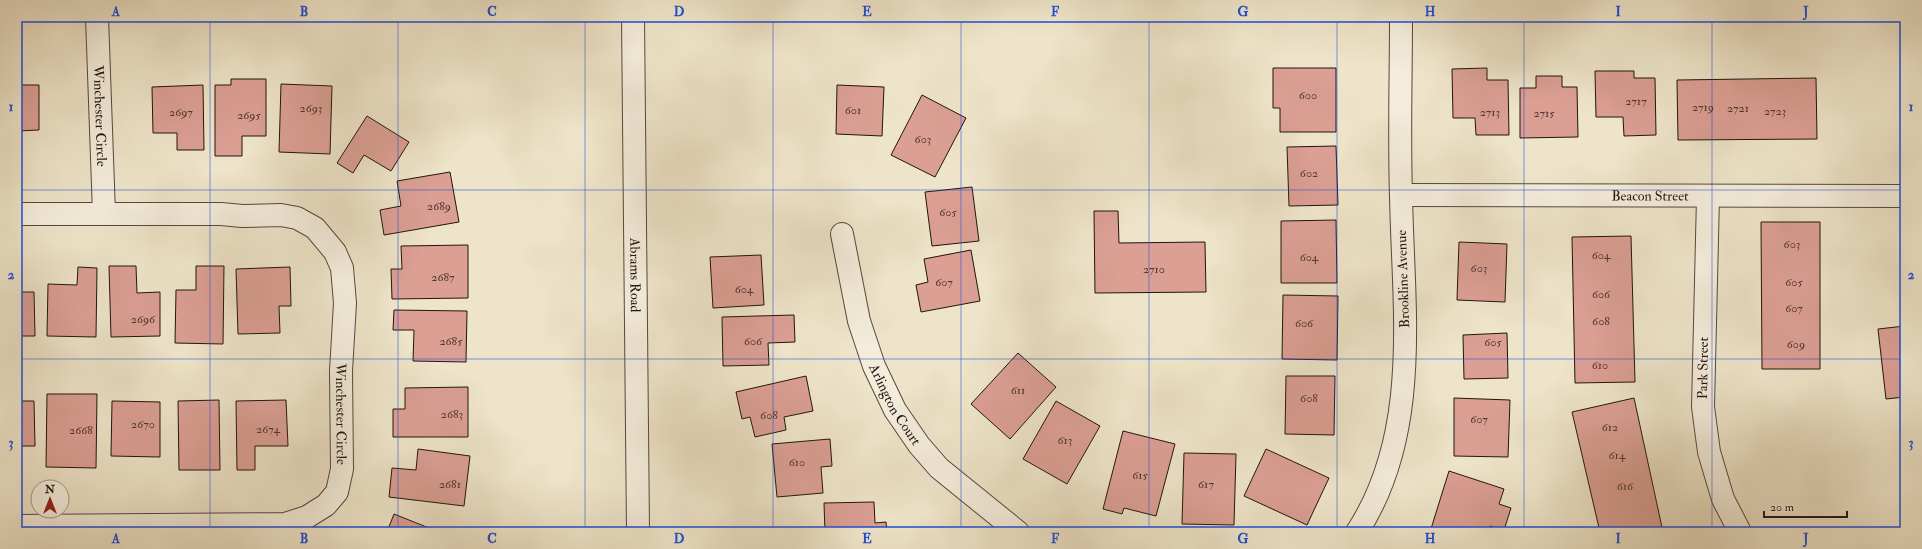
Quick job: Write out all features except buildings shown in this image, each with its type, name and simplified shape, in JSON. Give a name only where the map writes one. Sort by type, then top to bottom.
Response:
[{"type":"street","name":"Winchester Circle","points":[[97,17],[104,214]]},
{"type":"street","name":"Abrams Road","points":[[633,17],[638,532]]},
{"type":"street","name":"Brookline Avenue","points":[[1357,532],[1368,516],[1387,472],[1397,438],[1403,382],[1406,325],[1401,195],[1401,17]]},
{"type":"street","name":"Beacon Street","points":[[1401,195],[1708,197],[1903,196]]},
{"type":"street","name":"Park Street","points":[[1708,197],[1702,407],[1709,452],[1721,492],[1740,532]]},
{"type":"street","name":"Winchester Circle","points":[[17,214],[221,214],[242,216],[281,215],[297,218],[315,228],[335,252],[342,268],[345,303],[341,371],[342,469],[337,492],[326,505],[313,513],[285,524],[17,526]]},
{"type":"street","name":"Arlington Court","points":[[842,234],[859,322],[874,366],[894,410],[919,445],[939,468],[1018,532]]}]
